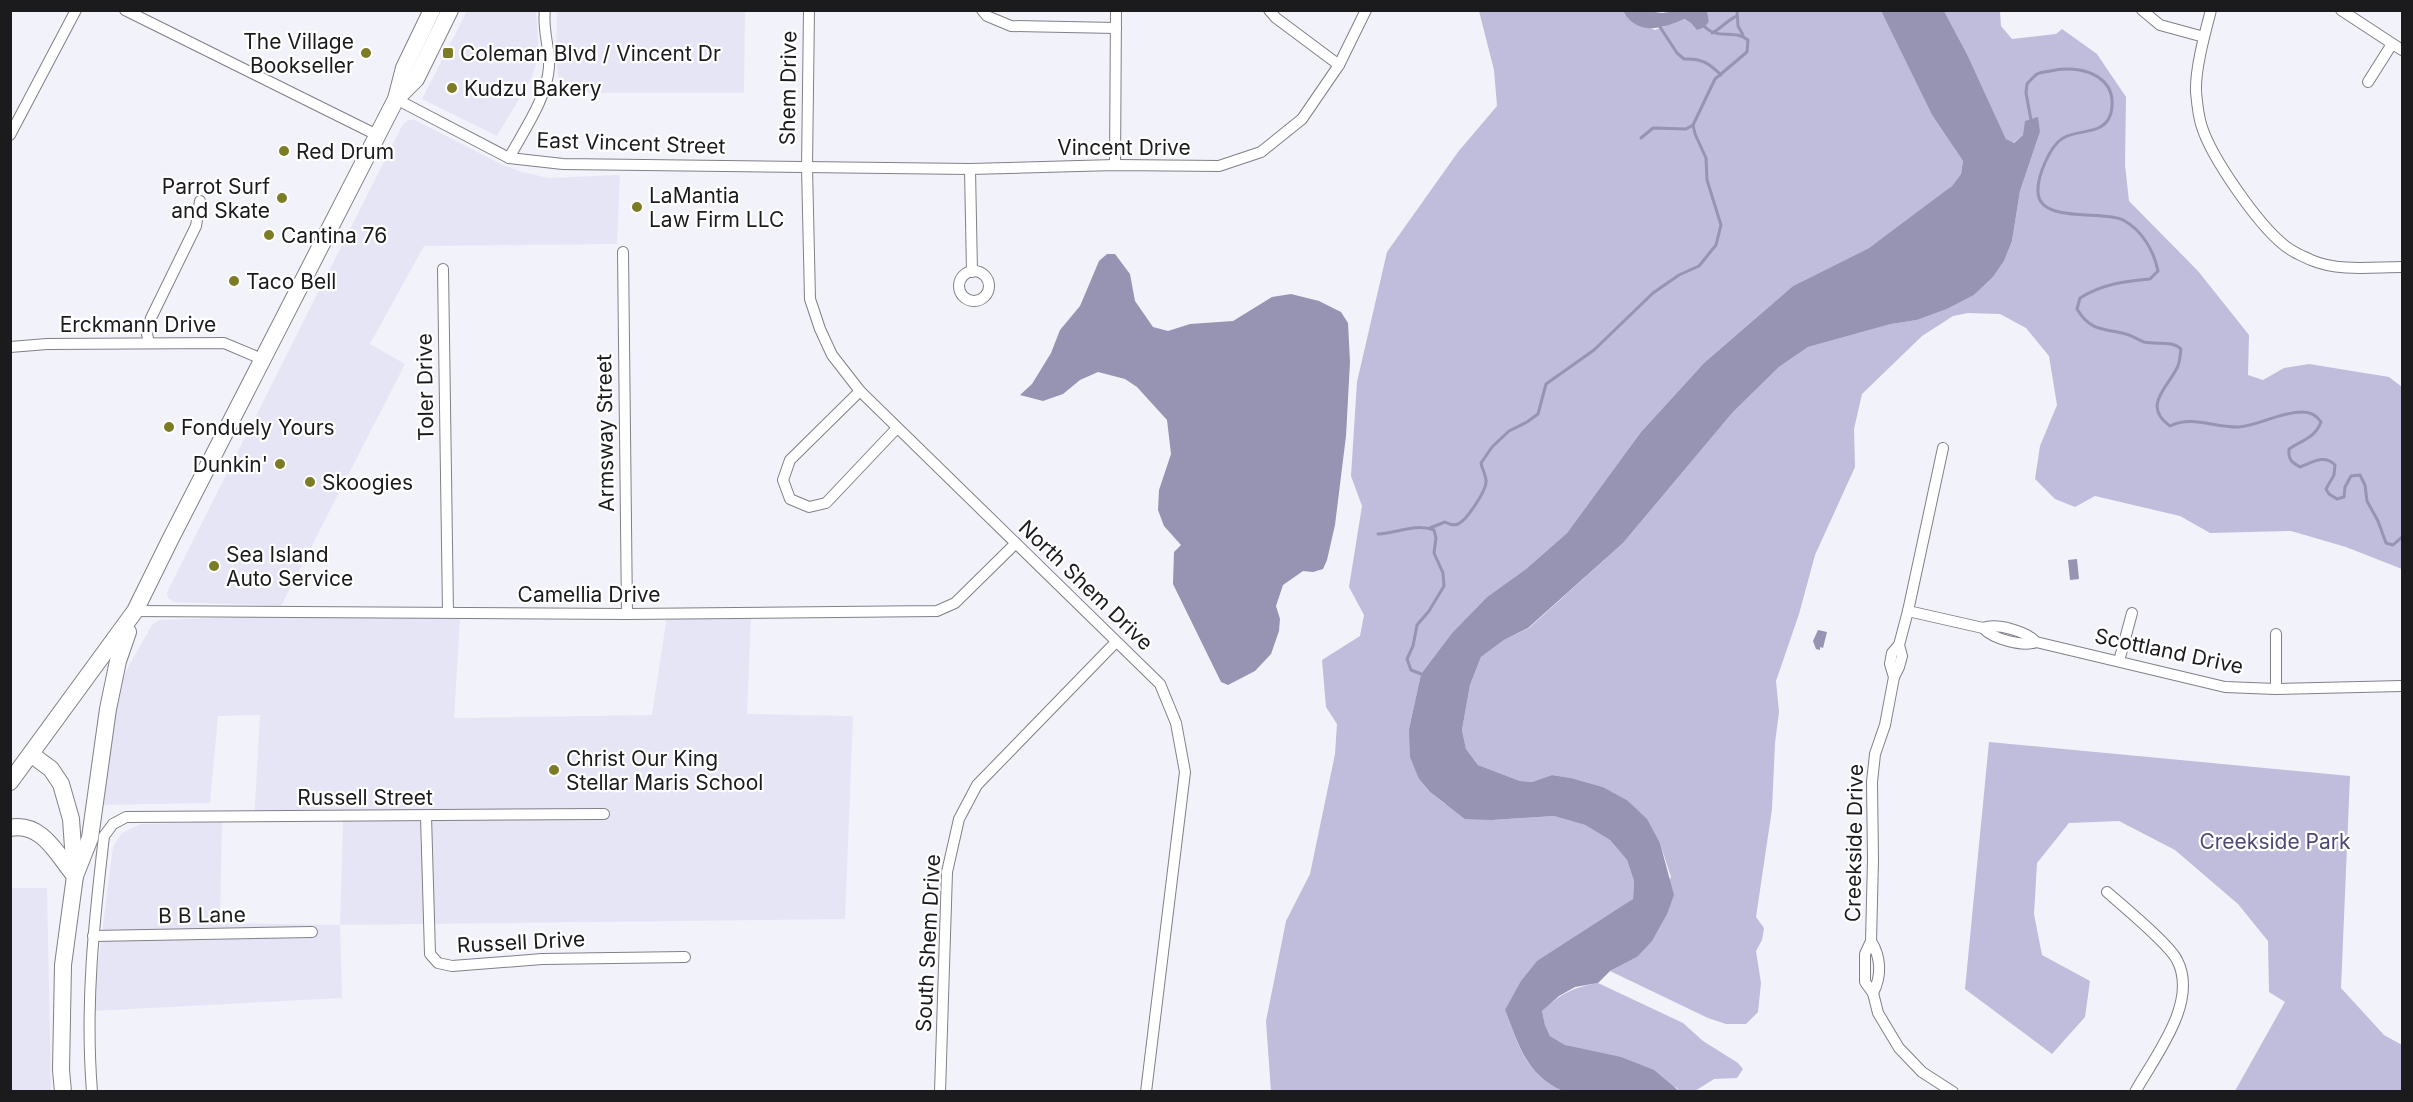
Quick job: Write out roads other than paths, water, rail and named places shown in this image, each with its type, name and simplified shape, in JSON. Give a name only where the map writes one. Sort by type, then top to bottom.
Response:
[{"type":"main road","points":[[75,876],[90,837],[108,709],[118,661],[135,611],[396,99],[404,68],[432,10]]},
{"type":"main road","points":[[396,99],[416,79],[450,10]]},
{"type":"main road","points":[[10,782],[32,755],[135,611]]},
{"type":"main road","points":[[32,755],[51,769],[62,784],[71,819],[75,876],[63,965],[61,1070],[63,1092]]},
{"type":"main road","points":[[10,828],[26,828],[42,834],[75,876]]},
{"type":"street","points":[[10,135],[76,10]]},
{"type":"street","points":[[125,10],[377,135]]},
{"type":"street","points":[[509,158],[544,91],[549,70],[549,47],[543,21],[545,10]]},
{"type":"street","name":"Shem Drive","points":[[807,167],[809,10]]},
{"type":"street","points":[[982,10],[987,16],[1011,26],[1116,28]]},
{"type":"street","points":[[1115,165],[1116,10]]},
{"type":"street","points":[[1269,10],[1276,18],[1339,65]]},
{"type":"street","name":"Vincent Drive","points":[[807,167],[970,169],[1115,165],[1219,166],[1261,152],[1302,119],[1339,65],[1366,10]]},
{"type":"street","points":[[2142,10],[2160,26],[2204,37]]},
{"type":"street","points":[[2211,10],[2204,37],[2196,90],[2201,124],[2211,149],[2225,172],[2268,229],[2290,250],[2313,261],[2337,267],[2403,267]]},
{"type":"street","points":[[2341,10],[2403,50]]},
{"type":"street","points":[[2368,82],[2392,44]]},
{"type":"street","name":"East Vincent Street","points":[[396,99],[509,158],[563,164],[807,167]]},
{"type":"street","name":"North Shem Drive","points":[[807,167],[810,299],[820,330],[832,355],[860,391],[1160,684],[1176,723],[1185,772],[1146,1092]]},
{"type":"street","points":[[970,169],[972,272]]},
{"type":"street","points":[[149,343],[147,334],[151,318],[196,226],[200,201]]},
{"type":"street","name":"Armsway Street","points":[[623,252],[627,614]]},
{"type":"street","name":"Toler Drive","points":[[443,269],[448,612]]},
{"type":"street","name":"Erckmann Drive","points":[[10,347],[47,344],[224,343],[262,359]]},
{"type":"street","points":[[860,391],[790,460],[783,480],[790,499],[809,507],[826,503],[897,428]]},
{"type":"street","name":"Creekside Drive","points":[[1943,448],[1899,645],[1902,656],[1894,677],[1886,725],[1875,754],[1872,782],[1874,860],[1871,941],[1866,954],[1865,982],[1873,993],[1878,1013],[1899,1048],[1922,1071],[1953,1092]]},
{"type":"street","name":"Camellia Drive","points":[[135,611],[627,614],[936,611],[956,603],[1016,543]]},
{"type":"street","name":"Scottland Drive","points":[[1908,611],[1983,628],[1989,634],[2028,645],[2036,642],[2224,687],[2276,689],[2403,686]]},
{"type":"street","points":[[2119,662],[2132,613]]},
{"type":"street","points":[[2276,634],[2276,689]]},
{"type":"street","name":"South Shem Drive","points":[[940,1092],[947,872],[959,819],[977,785],[1116,642]]},
{"type":"street","name":"Russell Street","points":[[93,936],[104,836],[113,824],[126,817],[603,814]]},
{"type":"street","name":"Russell Drive","points":[[426,816],[430,954],[438,963],[452,966],[542,959],[685,957]]},
{"type":"street","points":[[2107,892],[2166,947],[2177,961],[2184,990],[2180,1012],[2135,1092]]},
{"type":"street","name":"B B Lane","points":[[93,936],[312,932]]},
{"type":"street","points":[[92,1092],[89,991],[93,936]]},
{"type":"waterway","points":[[1737,10],[1738,26],[1743,35]]},
{"type":"waterway","points":[[1712,33],[1737,16]]},
{"type":"waterway","points":[[1660,27],[1677,53],[1684,59],[1704,62],[1721,75]]},
{"type":"waterway","points":[[1430,528],[1445,522],[1458,524],[1471,511],[1485,485],[1486,479],[1481,463],[1492,447],[1509,431],[1538,414],[1546,384],[1594,350],[1653,293],[1679,275],[1699,266],[1716,245],[1721,225],[1707,180],[1706,158],[1693,125],[1715,79],[1747,52],[1748,40],[1738,35],[1715,33],[1705,27]]},
{"type":"waterway","points":[[2031,120],[2026,93],[2027,84],[2039,73],[2062,69],[2085,71],[2095,75],[2109,89],[2112,100],[2108,120],[2098,128],[2065,137],[2054,146],[2040,178],[2038,192],[2041,202],[2060,212],[2114,217],[2123,220],[2136,229],[2154,256],[2158,271],[2150,279],[2123,282],[2097,289],[2080,298],[2077,309],[2087,322],[2098,328],[2126,334],[2144,342],[2169,344],[2181,349],[2178,366],[2157,404],[2162,419],[2170,426],[2195,422],[2239,427],[2294,413],[2313,414],[2321,422],[2312,435],[2289,449],[2291,460],[2300,467],[2323,459],[2335,465],[2334,475],[2326,489],[2337,499],[2344,497],[2345,487],[2351,476],[2360,475],[2365,485],[2367,501],[2386,543],[2393,545],[2402,537]]},
{"type":"waterway","points":[[1641,138],[1653,128],[1686,129],[1693,125]]},
{"type":"waterway","points":[[1378,534],[1413,528],[1434,530],[1436,538],[1434,553],[1443,573],[1444,586],[1429,611],[1417,625],[1413,646],[1407,659],[1411,670],[1421,674]]},
{"type":"place","name":"The Village Bookseller","points":[[366,53]]},
{"type":"place","name":"Coleman Blvd / Vincent Dr","points":[[448,53]]},
{"type":"place","name":"Kudzu Bakery","points":[[452,88]]},
{"type":"place","name":"Red Drum","points":[[284,151]]},
{"type":"place","name":"Parrot Surf and Skate","points":[[282,198]]},
{"type":"place","name":"LaMantia Law Firm LLC","points":[[637,207]]},
{"type":"place","name":"Cantina 76","points":[[269,235]]},
{"type":"place","name":"Taco Bell","points":[[234,281]]},
{"type":"place","name":"Fonduely Yours","points":[[169,427]]},
{"type":"place","name":"Dunkin'","points":[[280,464]]},
{"type":"place","name":"Skoogies","points":[[310,482]]},
{"type":"place","name":"Sea Island Auto Service","points":[[214,566]]},
{"type":"place","name":"Christ Our King Stellar Maris School","points":[[554,770]]},
{"type":"park label","name":"Creekside Park","points":[[2275,841]]}]
